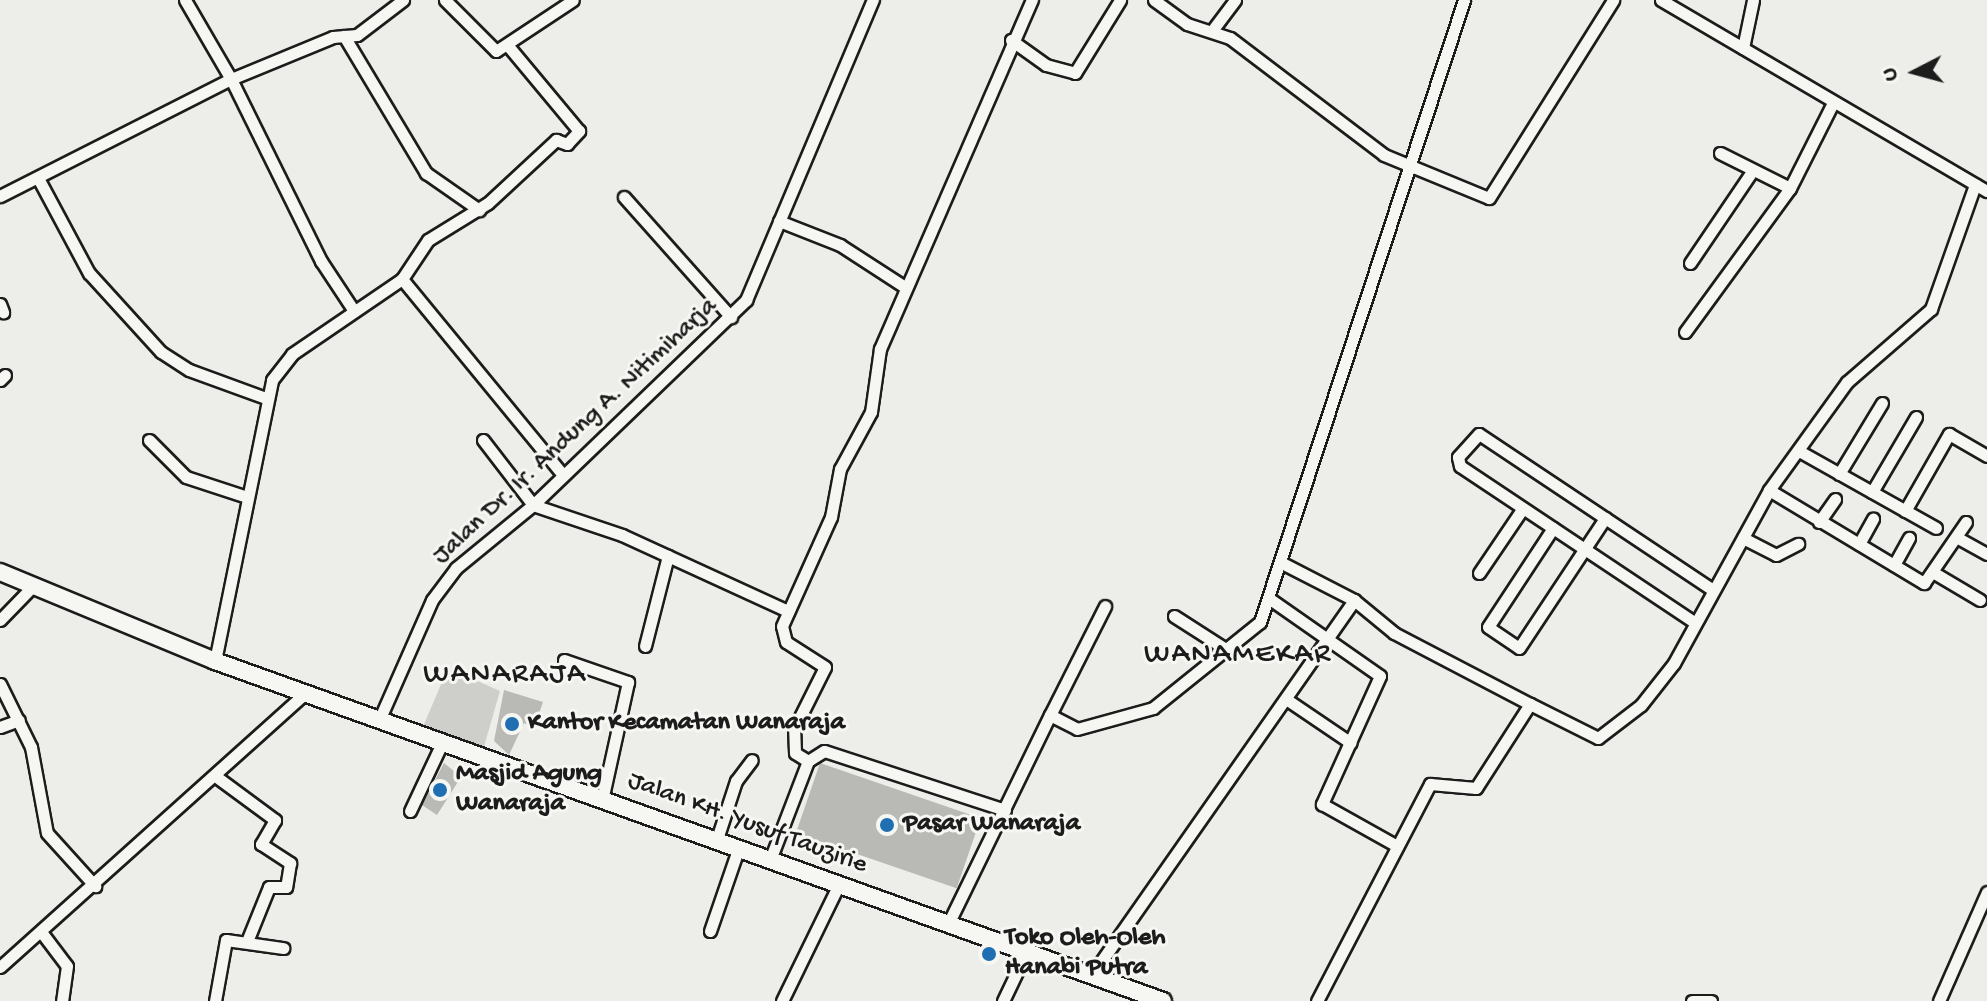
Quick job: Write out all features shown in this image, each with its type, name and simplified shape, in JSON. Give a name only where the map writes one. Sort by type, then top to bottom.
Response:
[{"type":"main road","name":"Jalan KH. Yusuf Tauzirie","points":[[0,572],[215,661],[603,796],[770,860],[1163,1001]]},
{"type":"street","points":[[185,0],[231,79],[321,261],[354,311]]},
{"type":"street","points":[[390,0],[390,14]]},
{"type":"street","points":[[0,196],[231,79],[344,36],[390,14],[403,0]]},
{"type":"street","points":[[445,0],[487,48],[509,47],[573,0]]},
{"type":"street","name":"Jalan Dr. Ir. Andung A. Nitimiharja","points":[[380,718],[443,584],[533,505],[746,300],[873,0]]},
{"type":"street","points":[[808,761],[795,753],[791,739],[825,663],[783,637],[788,611],[831,517],[840,469],[871,412],[875,364],[905,287],[1011,40],[1032,0]]},
{"type":"street","points":[[1011,40],[1046,65],[1075,73],[1120,0]]},
{"type":"street","points":[[1154,0],[1187,24],[1214,28],[1346,131],[1410,164],[1491,198],[1613,0]]},
{"type":"street","points":[[1214,28],[1235,0]]},
{"type":"street","points":[[1050,715],[1077,729],[1153,708],[1251,635],[1284,564],[1464,0]]},
{"type":"street","points":[[1661,0],[1832,105],[1987,191]]},
{"type":"street","points":[[1743,48],[1753,0]]},
{"type":"street","points":[[344,36],[426,173],[479,210]]},
{"type":"street","points":[[215,661],[244,496],[266,398],[292,354],[402,279],[428,240],[479,210],[580,128],[509,47]]},
{"type":"street","points":[[1685,332],[1790,188],[1832,105]]},
{"type":"street","points":[[1720,153],[1790,188]]},
{"type":"street","points":[[1690,263],[1753,170]]},
{"type":"street","points":[[38,178],[89,273],[161,352],[189,370],[266,398]]},
{"type":"street","points":[[1284,564],[1354,600],[1394,633],[1530,704],[1606,737],[1665,675],[1769,490],[1847,382],[1931,309],[1975,185]]},
{"type":"street","points":[[624,197],[731,317]]},
{"type":"street","points":[[779,221],[840,245],[905,287]]},
{"type":"street","points":[[402,279],[563,475]]},
{"type":"street","points":[[1839,474],[1882,403]]},
{"type":"street","points":[[1872,492],[1916,417]]},
{"type":"street","points":[[1694,622],[1457,462],[1473,434],[1713,590]]},
{"type":"street","points":[[1905,511],[1949,434],[1987,456]]},
{"type":"street","points":[[149,440],[186,477],[244,496]]},
{"type":"street","points":[[483,440],[533,505],[668,556],[788,611]]},
{"type":"street","points":[[1799,451],[1936,528]]},
{"type":"street","points":[[1769,490],[1924,583],[1936,574],[1966,522]]},
{"type":"street","points":[[1819,522],[1835,499]]},
{"type":"street","points":[[1479,573],[1523,508]]},
{"type":"street","points":[[1553,528],[1488,627],[1519,648],[1605,518]]},
{"type":"street","points":[[1859,544],[1873,519]]},
{"type":"street","points":[[1743,538],[1776,555],[1798,544]]},
{"type":"street","points":[[1894,565],[1909,538]]},
{"type":"street","points":[[1958,538],[1987,554]]},
{"type":"street","points":[[645,646],[668,556]]},
{"type":"street","points":[[1936,574],[1980,600]]},
{"type":"street","points":[[0,620],[33,586]]},
{"type":"street","points":[[1270,599],[1380,677],[1322,804],[1397,846]]},
{"type":"street","points":[[1091,976],[1354,600]]},
{"type":"street","points":[[949,922],[1105,606]]},
{"type":"street","points":[[1174,616],[1230,652]]},
{"type":"street","points":[[564,660],[628,682],[603,796]]},
{"type":"street","points":[[0,684],[19,720],[47,833],[95,886]]},
{"type":"street","points":[[0,967],[218,778],[305,693]]},
{"type":"street","points":[[1286,699],[1351,743]]},
{"type":"street","points":[[1317,1001],[1433,782],[1463,790],[1481,785],[1530,704]]},
{"type":"street","points":[[0,727],[19,720]]},
{"type":"street","points":[[410,811],[443,741]]},
{"type":"street","points":[[770,860],[808,761],[824,751],[1005,810]]},
{"type":"street","points":[[717,839],[736,781],[752,760]]},
{"type":"street","points":[[218,778],[275,820],[261,844],[290,863],[286,887],[269,886],[248,939]]},
{"type":"street","points":[[710,931],[739,847]]},
{"type":"street","points":[[782,1001],[839,884]]},
{"type":"street","points":[[1939,1001],[1987,892]]},
{"type":"street","points":[[42,933],[67,966],[62,1001]]},
{"type":"street","points":[[215,1001],[224,943],[248,939],[283,948]]},
{"type":"street","points":[[1003,1001],[1026,953]]},
{"type":"street","points":[[1692,1001],[1711,1001]]},
{"type":"shaded area","points":[[448,668],[500,691],[483,750],[422,729]]},
{"type":"building","name":"Kantor Kecamatan Wanaraja","points":[[504,690],[543,702],[534,728],[524,723],[509,755],[494,741]]},
{"type":"building","name":"Masjid Agung Wanaraja","points":[[444,763],[461,777],[437,815],[422,805]]},
{"type":"building","name":"Pasar Wanaraja","points":[[820,763],[981,818],[957,888],[796,833]]},
{"type":"place","name":"Kantor Kecamatan Wanaraja","points":[[512,724]]},
{"type":"place","name":"Masjid Agung Wanaraja","points":[[440,790]]},
{"type":"place","name":"Pasar Wanaraja","points":[[887,825]]},
{"type":"place","name":"Toko Oleh-Oleh Hanabi Putra","points":[[989,954]]},
{"type":"district","name":"WANAMEKAR","points":[[1238,656]]},
{"type":"district","name":"WANARAJA","points":[[505,676]]}]
